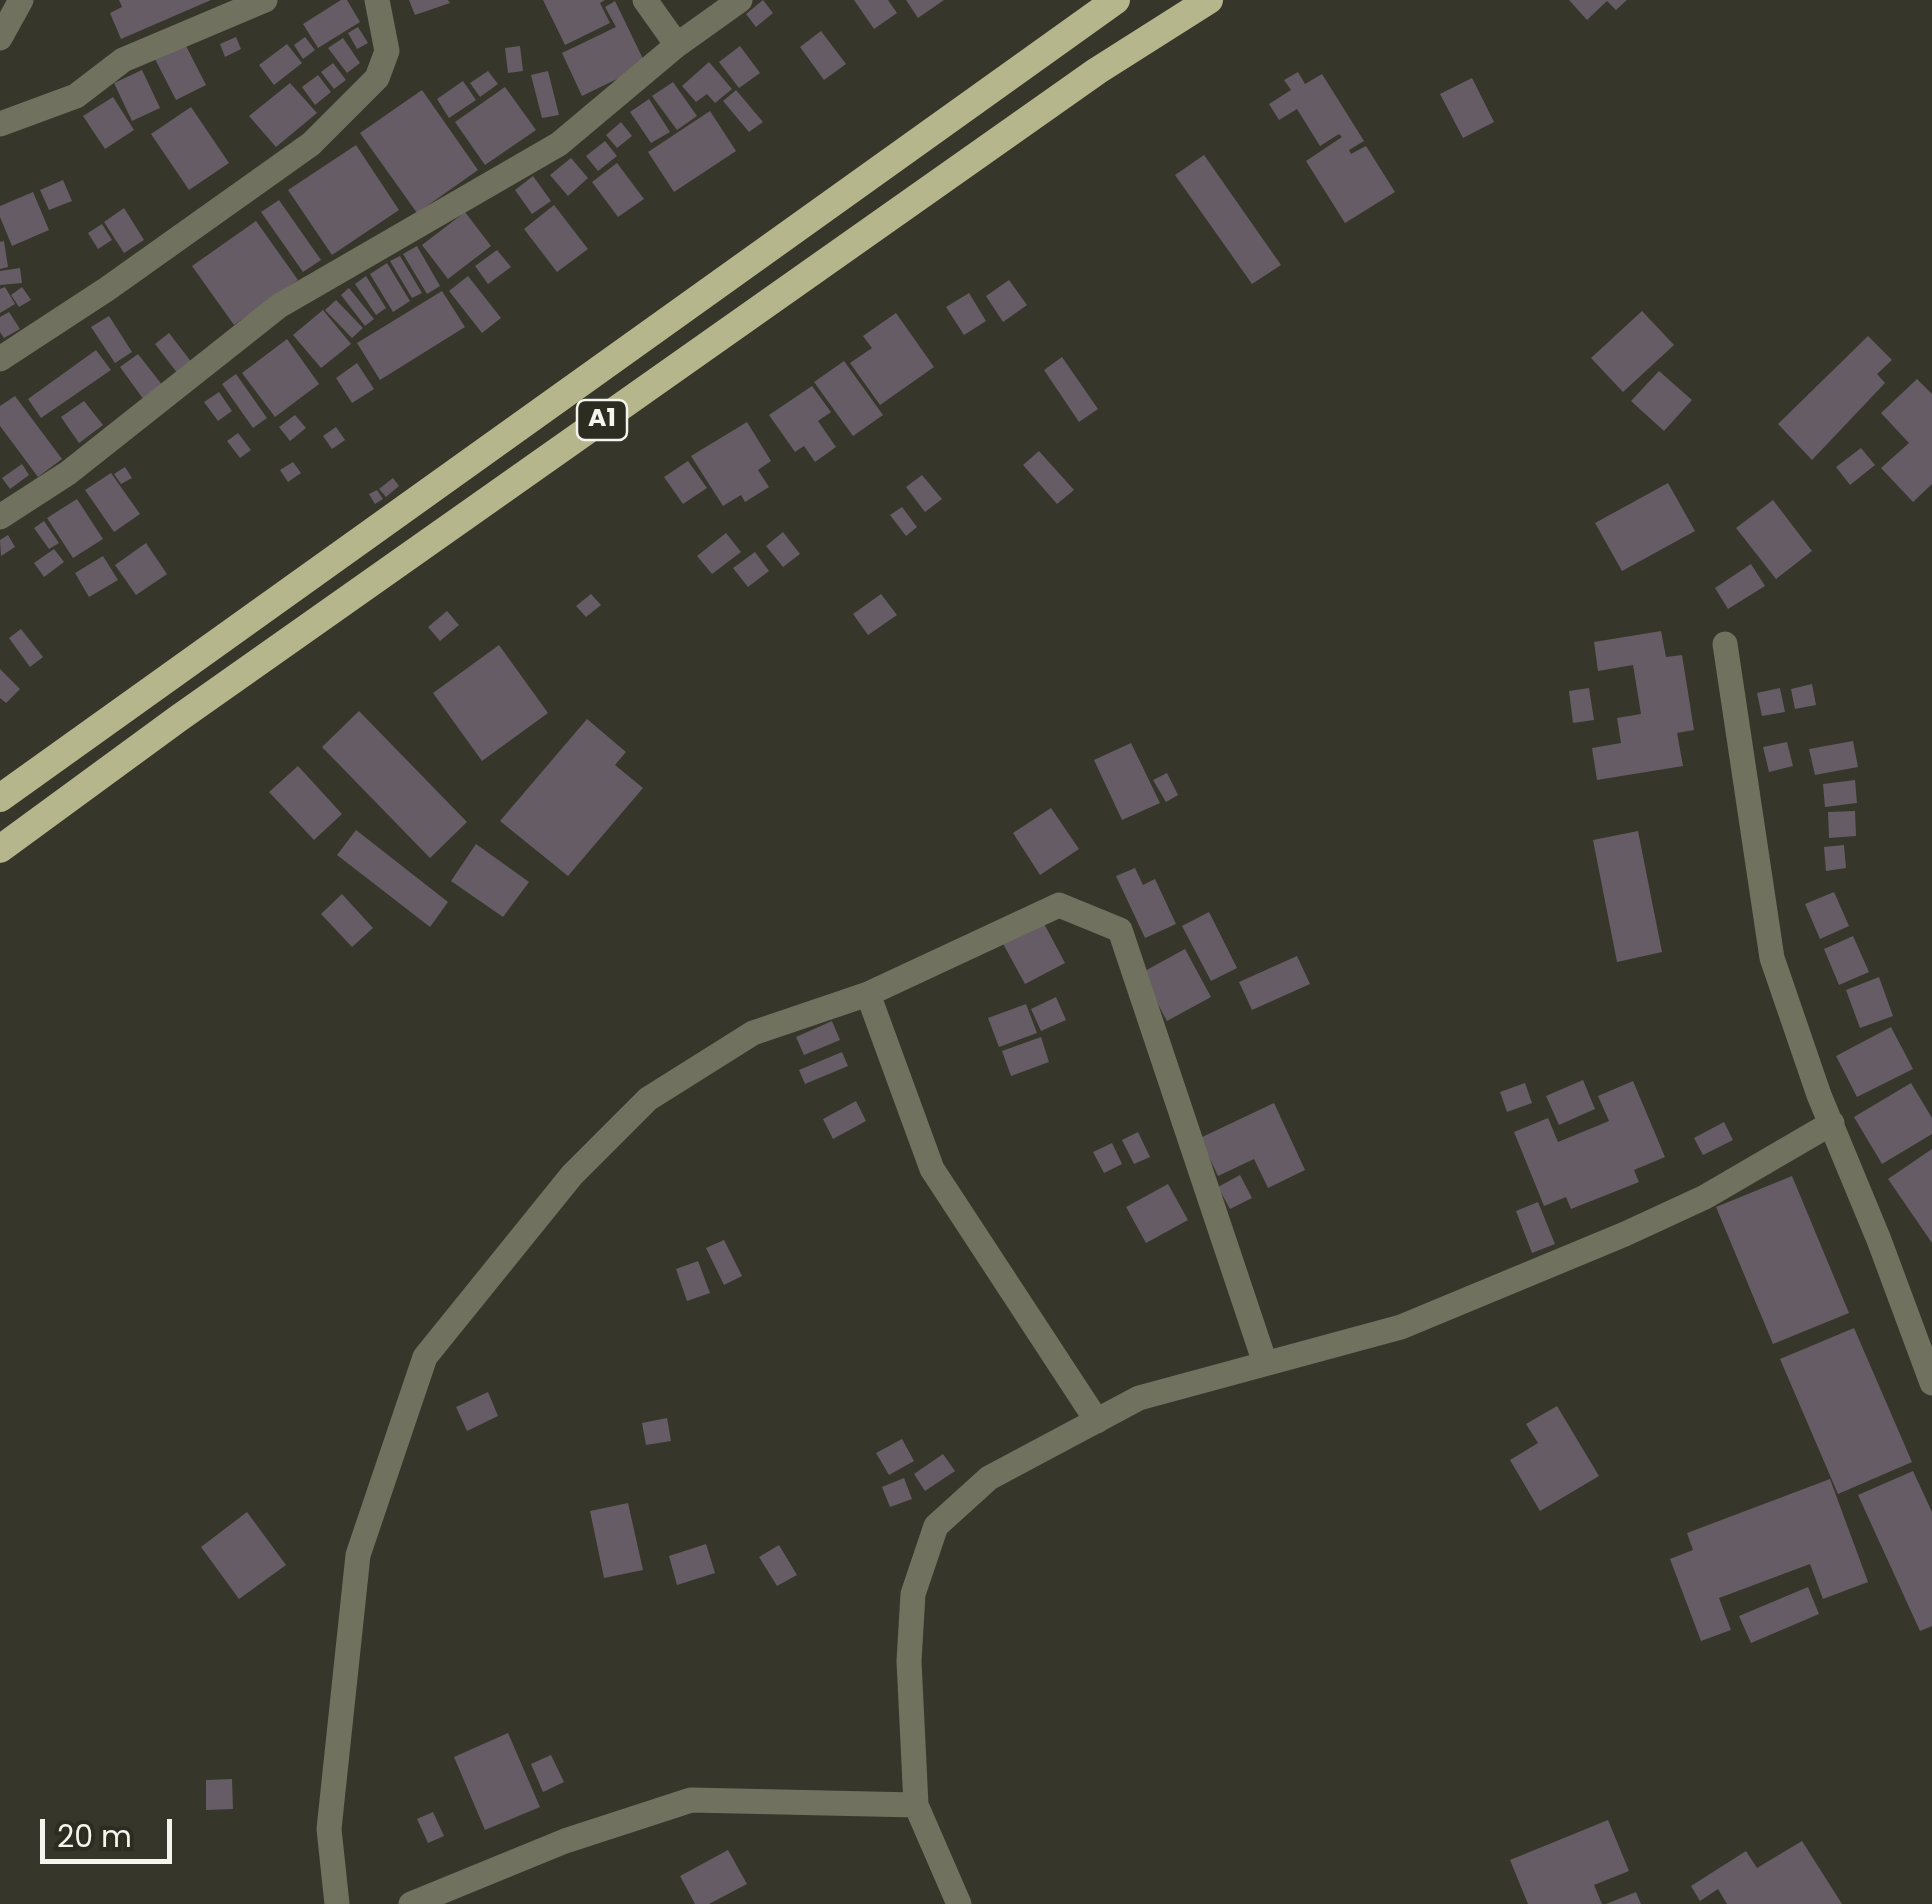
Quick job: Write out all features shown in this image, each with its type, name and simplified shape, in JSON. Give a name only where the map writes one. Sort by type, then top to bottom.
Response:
[{"type":"highway","name":"A1","points":[[0,798],[1116,0]]},
{"type":"highway","name":"A1","points":[[0,848],[1098,71],[1209,0]]},
{"type":"highway","points":[[318,570],[342,603]]},
{"type":"street","points":[[0,38],[21,0]]},
{"type":"street","points":[[0,124],[76,96],[123,60],[265,0]]},
{"type":"street","points":[[0,359],[107,289],[311,144],[377,78],[387,50],[378,0]]},
{"type":"street","points":[[645,0],[677,46]]},
{"type":"street","points":[[0,517],[68,472],[278,306],[559,144],[677,46],[740,0]]},
{"type":"street","points":[[1725,644],[1772,958],[1932,1383]]},
{"type":"street","points":[[337,1904],[329,1829],[358,1555],[425,1357],[572,1175],[648,1099],[753,1033],[868,994],[1060,905],[1120,930],[1265,1363]]},
{"type":"street","points":[[868,994],[932,1169],[1097,1420]]},
{"type":"street","points":[[958,1904],[916,1805],[910,1661],[913,1594],[936,1526],[989,1478],[1139,1398],[1401,1327],[1624,1234],[1705,1197],[1832,1123]]},
{"type":"street","points":[[411,1904],[564,1842],[690,1800],[916,1805]]},
{"type":"building","points":[[119,0],[211,0],[121,39],[110,13],[122,7]]},
{"type":"building","points":[[347,0],[360,22],[318,48],[303,24]]},
{"type":"building","points":[[409,0],[448,0],[450,3],[415,15]]},
{"type":"building","points":[[543,0],[605,0],[600,3],[610,23],[565,45]]},
{"type":"building","points":[[763,0],[773,13],[756,27],[746,14]]},
{"type":"building","points":[[854,0],[888,0],[897,13],[874,29]]},
{"type":"building","points":[[906,0],[944,0],[918,18]]},
{"type":"building","points":[[1569,0],[1627,0],[1616,10],[1607,1],[1587,20]]},
{"type":"building","points":[[615,1],[646,65],[582,96],[562,53],[616,27],[605,7]]},
{"type":"building","points":[[358,27],[368,43],[357,49],[348,33]]},
{"type":"building","points":[[821,31],[846,64],[824,80],[800,47]]},
{"type":"building","points":[[236,37],[241,49],[225,57],[220,44]]},
{"type":"building","points":[[305,37],[315,50],[303,59],[294,45]]},
{"type":"building","points":[[343,38],[360,63],[347,73],[328,48]]},
{"type":"building","points":[[184,42],[206,85],[176,100],[154,57]]},
{"type":"building","points":[[287,44],[302,63],[274,85],[259,65]]},
{"type":"building","points":[[520,46],[523,71],[508,73],[505,48]]},
{"type":"building","points":[[740,46],[760,73],[739,88],[719,62]]},
{"type":"building","points":[[709,62],[732,89],[715,103],[707,94],[696,102],[682,86]]},
{"type":"building","points":[[333,63],[346,80],[334,89],[321,72]]},
{"type":"building","points":[[142,70],[160,108],[132,121],[114,83]]},
{"type":"building","points":[[488,71],[498,84],[480,97],[470,83]]},
{"type":"building","points":[[548,71],[559,115],[542,118],[531,75]]},
{"type":"building","points":[[1298,72],[1305,84],[1322,74],[1364,141],[1349,150],[1351,154],[1366,146],[1395,192],[1345,223],[1306,161],[1342,137],[1339,134],[1320,146],[1297,109],[1279,120],[1269,104],[1291,90],[1284,80]]},
{"type":"building","points":[[318,75],[331,92],[315,105],[302,87]]},
{"type":"building","points":[[1472,78],[1494,122],[1463,138],[1440,94]]},
{"type":"building","points":[[463,81],[476,100],[449,118],[437,99]]},
{"type":"building","points":[[673,82],[697,116],[677,130],[652,96]]},
{"type":"building","points":[[290,83],[317,113],[276,147],[249,116]]},
{"type":"building","points":[[505,87],[536,130],[485,165],[455,122]]},
{"type":"building","points":[[422,90],[478,170],[417,213],[360,133]]},
{"type":"building","points":[[736,90],[763,122],[749,132],[723,101]]},
{"type":"building","points":[[113,97],[134,130],[105,149],[83,116]]},
{"type":"building","points":[[649,99],[670,132],[651,143],[630,112]]},
{"type":"building","points":[[191,107],[229,163],[189,190],[151,134]]},
{"type":"building","points":[[710,111],[736,151],[674,192],[648,152]]},
{"type":"building","points":[[621,122],[632,136],[617,148],[606,135]]},
{"type":"building","points":[[605,141],[617,156],[598,171],[586,156]]},
{"type":"building","points":[[356,145],[399,210],[332,255],[288,190]]},
{"type":"building","points":[[1204,155],[1281,265],[1252,284],[1175,175]]},
{"type":"building","points":[[571,158],[588,178],[568,196],[550,175]]},
{"type":"building","points":[[617,163],[644,199],[618,217],[592,182]]},
{"type":"building","points":[[533,176],[551,201],[532,214],[515,190]]},
{"type":"building","points":[[63,180],[72,201],[49,210],[40,190]]},
{"type":"building","points":[[33,192],[49,230],[12,246],[0,217],[0,206]]},
{"type":"building","points":[[279,200],[321,260],[303,272],[261,212]]},
{"type":"building","points":[[554,205],[588,249],[557,272],[524,229]]},
{"type":"building","points":[[124,208],[144,240],[124,253],[104,222]]},
{"type":"building","points":[[465,212],[491,246],[448,279],[422,245]]},
{"type":"building","points":[[256,221],[298,280],[234,325],[192,266]]},
{"type":"building","points":[[102,224],[112,240],[98,249],[88,233]]},
{"type":"building","points":[[4,241],[8,267],[0,269],[0,242]]},
{"type":"building","points":[[417,246],[440,286],[427,294],[403,254]]},
{"type":"building","points":[[497,250],[511,267],[488,284],[475,266]]},
{"type":"building","points":[[400,256],[422,293],[412,298],[390,261]]},
{"type":"building","points":[[387,263],[410,301],[393,312],[370,274]]},
{"type":"building","points":[[20,268],[22,283],[0,285],[0,271]]},
{"type":"building","points":[[366,276],[386,308],[376,315],[355,284]]},
{"type":"building","points":[[468,276],[501,318],[482,333],[449,291]]},
{"type":"building","points":[[1009,280],[1027,305],[1003,322],[986,296]]},
{"type":"building","points":[[5,287],[15,304],[0,313],[0,289]]},
{"type":"building","points":[[22,287],[31,300],[19,307],[11,295]]},
{"type":"building","points":[[349,288],[374,319],[365,326],[341,295]]},
{"type":"building","points":[[442,291],[465,327],[380,380],[357,343]]},
{"type":"building","points":[[969,293],[986,321],[964,335],[946,307]]},
{"type":"building","points":[[336,300],[363,328],[352,338],[325,310]]},
{"type":"building","points":[[323,310],[351,344],[321,368],[293,335]]},
{"type":"building","points":[[1642,311],[1674,345],[1623,392],[1591,358]]},
{"type":"building","points":[[9,312],[20,329],[4,338],[0,317]]},
{"type":"building","points":[[896,313],[934,367],[880,405],[850,363],[872,348],[863,336]]},
{"type":"building","points":[[109,316],[132,352],[115,363],[91,327]]},
{"type":"building","points":[[169,333],[193,364],[178,374],[155,344]]},
{"type":"building","points":[[1868,336],[1892,360],[1877,374],[1885,383],[1812,460],[1778,424]]},
{"type":"building","points":[[287,339],[319,384],[275,417],[242,373]]},
{"type":"building","points":[[96,350],[111,370],[41,418],[28,399]]},
{"type":"building","points":[[138,354],[163,386],[144,400],[120,367]]},
{"type":"building","points":[[1062,357],[1098,409],[1079,422],[1044,370]]},
{"type":"building","points":[[844,361],[883,415],[853,436],[814,382]]},
{"type":"building","points":[[357,363],[374,389],[352,403],[336,378]]},
{"type":"building","points":[[1659,371],[1692,400],[1664,431],[1631,401]]},
{"type":"building","points":[[236,374],[267,418],[253,428],[222,384]]},
{"type":"building","points":[[1917,379],[1932,394],[1932,484],[1913,502],[1881,468],[1909,443],[1881,413]]},
{"type":"building","points":[[812,386],[831,412],[818,421],[836,447],[815,462],[804,446],[795,452],[769,415]]},
{"type":"building","points":[[219,392],[232,411],[218,421],[204,402]]},
{"type":"building","points":[[15,396],[62,459],[38,477],[0,426],[0,406]]},
{"type":"building","points":[[84,401],[103,425],[79,443],[61,417]]},
{"type":"building","points":[[295,415],[306,428],[290,441],[279,427]]},
{"type":"building","points":[[747,422],[771,461],[758,470],[769,487],[745,502],[741,495],[723,506],[691,456]]},
{"type":"building","points":[[336,427],[345,440],[332,449],[323,436]]},
{"type":"building","points":[[238,433],[251,450],[240,458],[227,441]]},
{"type":"building","points":[[1861,448],[1875,465],[1850,485],[1836,467]]},
{"type":"building","points":[[1039,451],[1074,490],[1057,504],[1023,465]]},
{"type":"building","points":[[688,461],[707,488],[683,504],[664,477]]},
{"type":"building","points":[[293,462],[301,473],[288,482],[280,470]]},
{"type":"building","points":[[22,464],[29,475],[10,489],[2,478]]},
{"type":"building","points":[[125,467],[132,478],[121,484],[114,474]]},
{"type":"building","points":[[111,473],[140,514],[114,532],[85,490]]},
{"type":"building","points":[[922,475],[942,499],[925,512],[906,487]]},
{"type":"building","points":[[393,478],[399,486],[386,497],[379,489]]},
{"type":"building","points":[[1668,483],[1695,531],[1622,571],[1595,523]]},
{"type":"building","points":[[377,490],[383,499],[375,504],[369,494]]},
{"type":"building","points":[[77,499],[103,539],[73,558],[47,518]]},
{"type":"building","points":[[1773,500],[1812,551],[1776,579],[1736,528]]},
{"type":"building","points":[[902,507],[917,527],[906,536],[890,515]]},
{"type":"building","points":[[44,521],[59,543],[49,549],[34,528]]},
{"type":"building","points":[[783,532],[800,554],[783,567],[766,546]]},
{"type":"building","points":[[726,533],[741,552],[712,574],[697,556]]},
{"type":"building","points":[[8,535],[15,547],[1,556],[0,540]]},
{"type":"building","points":[[146,543],[167,574],[136,595],[115,565]]},
{"type":"building","points":[[54,549],[64,562],[44,577],[34,563]]},
{"type":"building","points":[[755,552],[769,571],[748,587],[733,568]]},
{"type":"building","points":[[103,556],[118,580],[89,597],[75,573]]},
{"type":"building","points":[[1751,564],[1765,586],[1728,609],[1715,588]]},
{"type":"building","points":[[591,594],[601,605],[586,617],[576,606]]},
{"type":"building","points":[[881,594],[897,615],[868,635],[853,614]]},
{"type":"building","points":[[447,611],[459,625],[440,641],[428,627]]},
{"type":"building","points":[[21,629],[43,657],[30,667],[9,638]]},
{"type":"building","points":[[1661,631],[1666,657],[1682,655],[1694,730],[1677,733],[1683,766],[1597,780],[1592,748],[1621,743],[1617,718],[1641,714],[1633,665],[1598,671],[1594,642]]},
{"type":"building","points":[[499,645],[548,713],[482,761],[433,693]]},
{"type":"building","points":[[0,669],[20,689],[6,703],[0,698]]},
{"type":"building","points":[[1812,684],[1816,705],[1795,709],[1791,689]]},
{"type":"building","points":[[1589,688],[1594,720],[1573,723],[1569,691]]},
{"type":"building","points":[[1780,688],[1785,712],[1762,716],[1757,693]]},
{"type":"building","points":[[359,711],[467,822],[430,858],[322,747]]},
{"type":"building","points":[[587,719],[626,752],[615,765],[643,788],[568,876],[500,821]]},
{"type":"building","points":[[1853,741],[1858,767],[1815,775],[1809,749]]},
{"type":"building","points":[[1787,742],[1793,766],[1769,772],[1763,747]]},
{"type":"building","points":[[1131,743],[1160,803],[1122,820],[1094,760]]},
{"type":"building","points":[[298,766],[342,814],[314,840],[269,792]]},
{"type":"building","points":[[1167,773],[1178,795],[1166,802],[1153,780]]},
{"type":"building","points":[[1855,780],[1857,803],[1825,807],[1823,784]]},
{"type":"building","points":[[1051,808],[1079,849],[1040,875],[1013,833]]},
{"type":"building","points":[[1855,811],[1856,836],[1829,838],[1828,812]]},
{"type":"building","points":[[356,830],[448,902],[430,927],[337,855]]},
{"type":"building","points":[[1638,831],[1662,952],[1617,962],[1593,840]]},
{"type":"building","points":[[476,844],[529,882],[503,917],[451,881]]},
{"type":"building","points":[[1844,845],[1846,868],[1826,871],[1824,847]]},
{"type":"building","points":[[1135,868],[1143,885],[1155,879],[1176,924],[1145,938],[1116,876]]},
{"type":"building","points":[[1834,892],[1849,926],[1820,939],[1805,904]]},
{"type":"building","points":[[342,894],[373,928],[352,947],[321,914]]},
{"type":"building","points":[[1209,912],[1237,968],[1211,981],[1182,926]]},
{"type":"building","points":[[1041,918],[1065,963],[1025,984],[1001,940]]},
{"type":"building","points":[[1853,936],[1869,972],[1839,985],[1824,949]]},
{"type":"building","points":[[1185,949],[1211,997],[1167,1021],[1141,973]]},
{"type":"building","points":[[1297,956],[1310,984],[1252,1010],[1239,982]]},
{"type":"building","points":[[1879,977],[1893,1016],[1860,1028],[1846,990]]},
{"type":"building","points":[[1056,997],[1066,1020],[1041,1031],[1031,1009]]},
{"type":"building","points":[[1026,1004],[1037,1033],[999,1047],[988,1018]]},
{"type":"building","points":[[832,1021],[840,1040],[804,1055],[796,1037]]},
{"type":"building","points":[[1891,1027],[1913,1069],[1857,1097],[1836,1056]]},
{"type":"building","points":[[1041,1037],[1049,1062],[1011,1076],[1002,1051]]},
{"type":"building","points":[[842,1052],[848,1066],[805,1084],[799,1070]]},
{"type":"building","points":[[1583,1080],[1595,1109],[1559,1125],[1546,1096]]},
{"type":"building","points":[[1633,1081],[1665,1157],[1634,1170],[1639,1182],[1571,1209],[1566,1197],[1544,1206],[1514,1132],[1548,1118],[1558,1142],[1609,1121],[1598,1096]]},
{"type":"building","points":[[1525,1083],[1532,1103],[1507,1112],[1500,1092]]},
{"type":"building","points":[[1911,1083],[1932,1118],[1932,1134],[1882,1164],[1854,1117]]},
{"type":"building","points":[[856,1101],[866,1121],[833,1139],[823,1119]]},
{"type":"building","points":[[1274,1103],[1305,1170],[1268,1188],[1254,1159],[1218,1176],[1200,1138]]},
{"type":"building","points":[[1724,1122],[1733,1140],[1703,1155],[1694,1138]]},
{"type":"building","points":[[1138,1132],[1150,1157],[1134,1164],[1122,1140]]},
{"type":"building","points":[[1112,1143],[1122,1164],[1104,1173],[1093,1152]]},
{"type":"building","points":[[1932,1149],[1932,1243],[1888,1179]]},
{"type":"building","points":[[1240,1175],[1252,1198],[1230,1209],[1218,1187]]},
{"type":"building","points":[[1792,1176],[1849,1313],[1773,1344],[1716,1207]]},
{"type":"building","points":[[1168,1184],[1188,1220],[1146,1243],[1126,1207]]},
{"type":"building","points":[[1538,1202],[1555,1244],[1532,1253],[1516,1211]]},
{"type":"building","points":[[724,1240],[742,1276],[724,1285],[706,1248]]},
{"type":"building","points":[[698,1261],[710,1293],[687,1301],[676,1269]]},
{"type":"building","points":[[1854,1328],[1912,1462],[1838,1494],[1780,1359]]},
{"type":"building","points":[[488,1392],[498,1416],[467,1431],[456,1407]]},
{"type":"building","points":[[1557,1406],[1599,1476],[1540,1511],[1510,1460],[1538,1443],[1526,1424]]},
{"type":"building","points":[[667,1418],[671,1441],[646,1445],[642,1423]]},
{"type":"building","points":[[902,1439],[914,1461],[889,1475],[876,1453]]},
{"type":"building","points":[[943,1454],[955,1471],[925,1491],[914,1474]]},
{"type":"building","points":[[1913,1471],[1932,1512],[1932,1626],[1920,1631],[1858,1495]]},
{"type":"building","points":[[904,1478],[912,1499],[890,1507],[882,1487]]},
{"type":"building","points":[[1830,1479],[1868,1582],[1823,1599],[1810,1564],[1719,1598],[1731,1630],[1701,1641],[1670,1559],[1693,1550],[1687,1533]]},
{"type":"building","points":[[628,1503],[643,1570],[604,1578],[590,1511]]},
{"type":"building","points":[[247,1512],[286,1565],[239,1599],[201,1547]]},
{"type":"building","points":[[706,1544],[715,1573],[677,1585],[669,1556]]},
{"type":"building","points":[[779,1545],[797,1575],[777,1586],[759,1557]]},
{"type":"building","points":[[1808,1587],[1819,1614],[1751,1643],[1739,1616]]},
{"type":"building","points":[[508,1733],[540,1807],[485,1830],[454,1757]]},
{"type":"building","points":[[551,1755],[564,1782],[543,1792],[531,1764]]},
{"type":"building","points":[[232,1779],[233,1809],[206,1810],[206,1780]]},
{"type":"building","points":[[433,1812],[444,1836],[428,1843],[417,1819]]},
{"type":"building","points":[[1608,1820],[1629,1871],[1594,1885],[1602,1904],[1528,1904],[1510,1860]]},
{"type":"building","points":[[1802,1841],[1842,1904],[1727,1904],[1718,1889],[1700,1901],[1691,1886],[1746,1851],[1757,1868]]},
{"type":"building","points":[[728,1850],[747,1884],[709,1904],[695,1904],[680,1876]]},
{"type":"building","points":[[1636,1892],[1641,1904],[1606,1904]]}]
